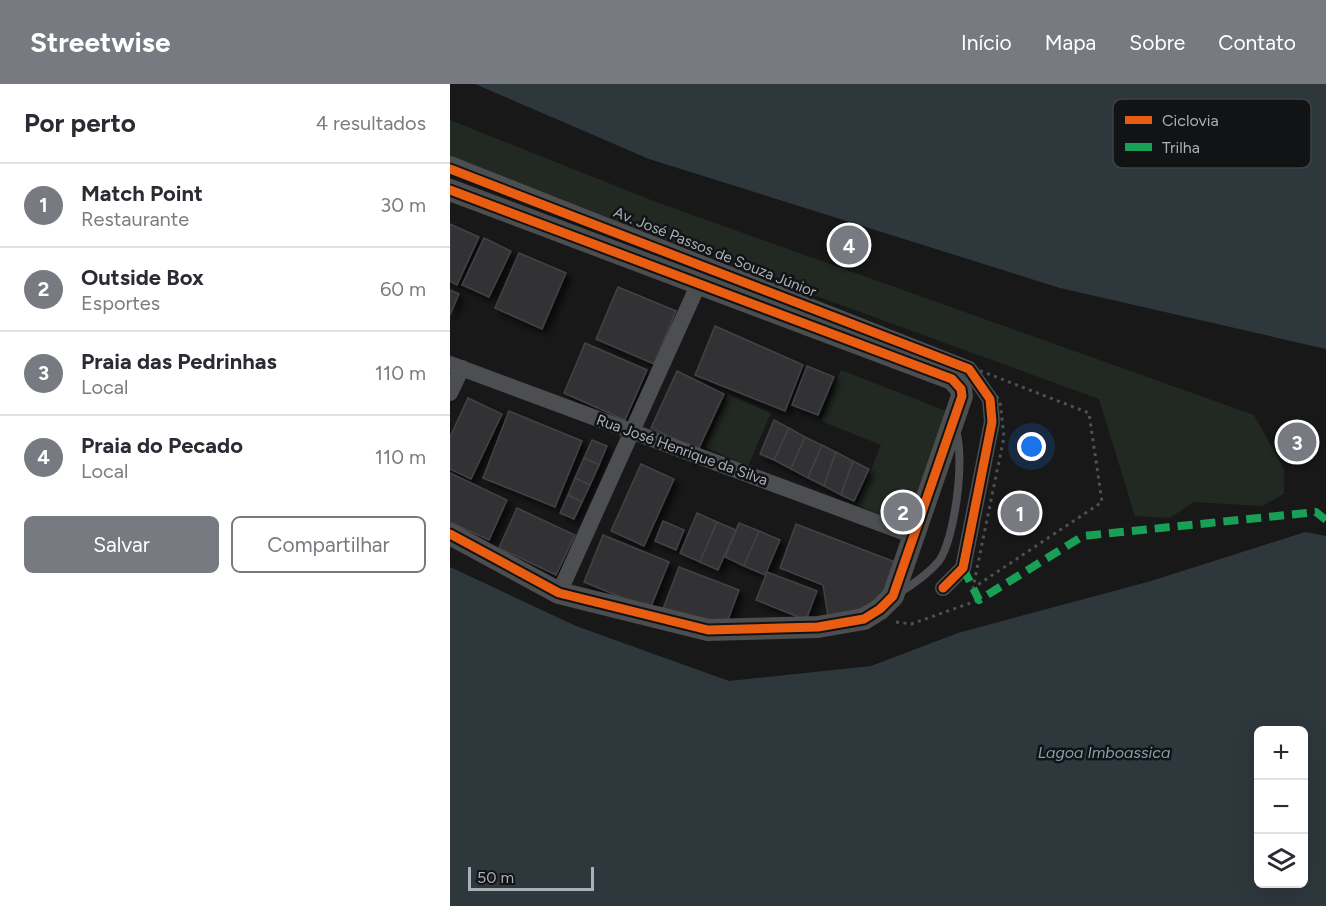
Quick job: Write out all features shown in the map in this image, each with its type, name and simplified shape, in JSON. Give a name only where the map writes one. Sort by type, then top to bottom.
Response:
[{"type":"street","name":"Av. José Passos de Souza Júnior","points":[[450,164],[961,372]]},
{"type":"street","points":[[450,190],[699,283],[961,372],[963,396],[893,597],[880,609],[864,618],[818,627],[708,630],[559,592],[450,534]]},
{"type":"street","points":[[559,592],[699,283]]},
{"type":"street","points":[[450,393],[456,366]]},
{"type":"street","name":"Rua José Henrique da Silva","points":[[456,366],[914,536]]},
{"type":"street","points":[[943,588],[963,568],[992,422]]},
{"type":"lane","points":[[893,597],[938,561],[948,544],[961,465],[960,440],[954,426]]},
{"type":"path","points":[[973,368],[1089,413],[1102,502],[973,588],[1004,437],[1000,401],[973,368]]},
{"type":"path","points":[[961,372],[990,399],[992,422]]},
{"type":"path","points":[[864,618],[911,624],[979,600]]},
{"type":"shaded area","points":[[450,120],[656,202],[1254,415],[1284,469],[1284,494],[1262,506],[1193,502],[1170,518],[1135,516],[1099,399],[731,265],[450,158]]},
{"type":"shaded area","points":[[841,370],[951,413],[916,505],[897,497],[889,518],[857,505],[881,445],[821,421]]},
{"type":"shaded area","points":[[728,394],[771,413],[748,466],[705,447]]},
{"type":"water","points":[[475,84],[1326,84],[1326,349],[1060,288],[649,159]]},
{"type":"water","name":"Lagoa Imboassica","points":[[1305,532],[1326,536],[1326,906],[450,906],[450,567],[576,626],[729,681],[871,666],[958,633],[1151,581]]},
{"type":"building","points":[[450,224],[479,237],[457,285],[450,281]]},
{"type":"building","points":[[484,238],[511,251],[489,297],[462,285]]},
{"type":"building","points":[[519,253],[566,273],[542,329],[495,308]]},
{"type":"building","points":[[618,287],[676,311],[654,364],[596,339]]},
{"type":"building","points":[[450,290],[459,294],[450,315]]},
{"type":"building","points":[[715,326],[803,365],[785,411],[695,375]]},
{"type":"building","points":[[585,343],[647,370],[625,420],[564,393]]},
{"type":"building","points":[[807,366],[834,377],[818,415],[792,405]]},
{"type":"building","points":[[677,371],[724,394],[698,450],[651,428]]},
{"type":"building","points":[[468,398],[502,414],[471,479],[450,469],[450,437]]},
{"type":"building","points":[[509,411],[582,441],[555,507],[483,478]]},
{"type":"building","points":[[774,420],[789,428],[774,460],[760,454]]},
{"type":"building","points":[[789,428],[805,437],[791,469],[774,460]]},
{"type":"building","points":[[805,437],[822,445],[808,478],[791,469]]},
{"type":"building","points":[[592,440],[607,446],[599,465],[584,458]]},
{"type":"building","points":[[822,445],[836,452],[824,486],[808,478]]},
{"type":"building","points":[[836,452],[853,461],[841,495],[824,486]]},
{"type":"building","points":[[584,458],[599,465],[590,485],[575,478]]},
{"type":"building","points":[[853,461],[869,469],[854,501],[841,495]]},
{"type":"building","points":[[641,464],[674,479],[644,546],[611,531]]},
{"type":"building","points":[[450,473],[507,500],[489,540],[450,522]]},
{"type":"building","points":[[575,478],[590,485],[582,502],[568,495]]},
{"type":"building","points":[[568,495],[582,502],[574,519],[560,513]]},
{"type":"building","points":[[898,500],[915,507],[908,524],[891,517]]},
{"type":"building","points":[[517,508],[575,535],[556,575],[499,548]]},
{"type":"building","points":[[697,513],[717,522],[700,562],[680,553]]},
{"type":"building","points":[[663,521],[684,530],[676,550],[655,541]]},
{"type":"building","points":[[717,522],[736,530],[718,570],[700,562]]},
{"type":"building","points":[[739,523],[759,531],[744,566],[725,557]]},
{"type":"building","points":[[796,524],[895,562],[880,601],[845,615],[828,617],[823,585],[780,568]]},
{"type":"building","points":[[759,531],[780,540],[765,575],[744,566]]},
{"type":"building","points":[[603,535],[669,562],[650,609],[584,582]]},
{"type":"building","points":[[679,567],[739,590],[726,625],[663,609]]},
{"type":"building","points":[[767,572],[817,591],[806,620],[756,600]]},
{"type":"marked path","points":[[963,568],[979,600],[1083,536],[1316,512],[1326,520]]},
{"type":"cycle path","points":[[450,169],[969,369],[990,399],[992,422],[963,568],[943,588]]},
{"type":"cycle path","points":[[450,190],[952,379],[961,389],[962,396],[893,596],[880,609],[864,619],[818,627],[708,630],[559,593],[450,534]]},
{"type":"place","name":"Praia do Pecado","points":[[849,245]]},
{"type":"place","name":"Praia das Pedrinhas","points":[[1297,442]]},
{"type":"place","name":"Outside Box","points":[[903,512]]},
{"type":"place","name":"Match Point","points":[[1020,513]]}]
